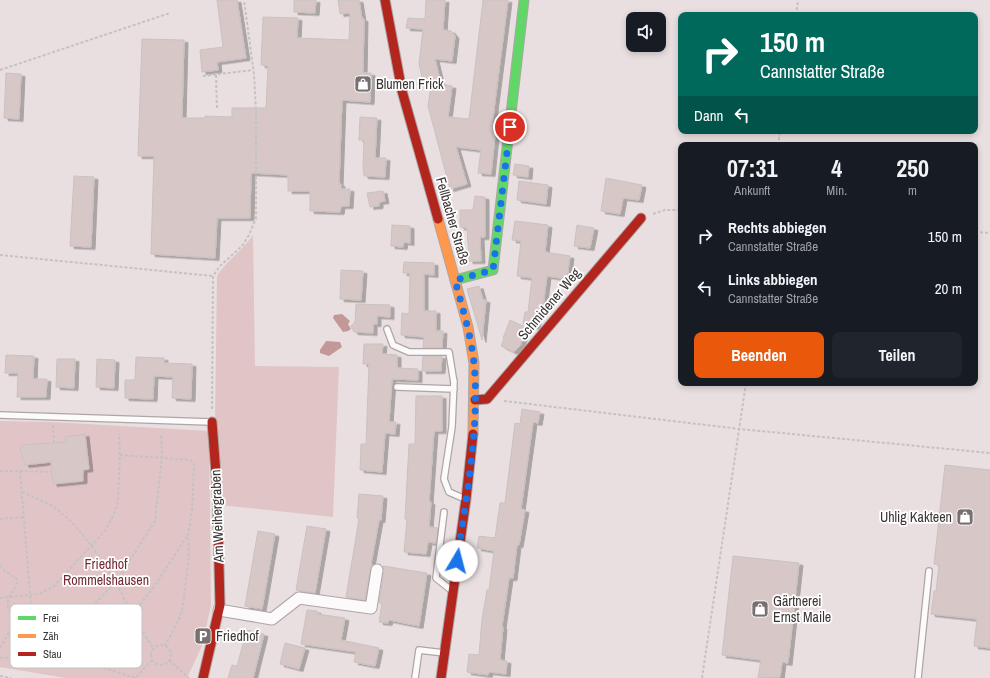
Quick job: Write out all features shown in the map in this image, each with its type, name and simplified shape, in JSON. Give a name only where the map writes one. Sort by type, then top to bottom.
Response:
[{"type":"street","name":"Fellbacher Straße","points":[[385,0],[402,91],[468,327],[474,363],[475,400],[466,499],[441,678]]},
{"type":"street","points":[[455,280],[493,270],[524,0]]},
{"type":"street","name":"Schmidener Weg","points":[[486,399],[641,218]]},
{"type":"street","points":[[475,400],[486,399]]},
{"type":"street","name":"Am Weihergraben","points":[[203,678],[219,610],[218,487],[212,422]]},
{"type":"street","points":[[219,610],[272,619],[300,598],[371,608],[377,570]]},
{"type":"lane","points":[[387,329],[393,344],[409,352],[449,352],[454,384],[452,427],[444,478],[449,492],[466,499]]},
{"type":"lane","points":[[397,387],[454,384]]},
{"type":"lane","points":[[0,415],[212,422]]},
{"type":"lane","points":[[444,512],[436,578],[452,592]]},
{"type":"lane","points":[[918,678],[929,571]]},
{"type":"lane","points":[[415,678],[419,650],[444,653]]},
{"type":"path","points":[[212,410],[213,276],[220,266],[242,246],[249,235],[256,218],[256,112],[253,70],[244,0]]},
{"type":"path","points":[[796,12],[798,0]]},
{"type":"path","points":[[0,70],[170,13]]},
{"type":"path","points":[[203,76],[253,70]]},
{"type":"path","points":[[216,75],[217,110]]},
{"type":"path","points":[[641,218],[665,210],[678,210]]},
{"type":"path","points":[[978,232],[990,233]]},
{"type":"path","points":[[0,255],[213,276]]},
{"type":"path","points":[[702,678],[746,386]]},
{"type":"path","points":[[486,399],[740,429],[990,453]]},
{"type":"path","points":[[53,416],[54,443]]},
{"type":"path","points":[[0,598],[39,594],[53,586],[104,532],[114,514],[118,500],[120,455],[119,434]]},
{"type":"path","points":[[94,604],[116,582],[155,521],[162,457],[162,434]]},
{"type":"path","points":[[120,455],[190,460],[194,464],[192,510],[188,535],[189,553],[183,606],[180,617],[165,646]]},
{"type":"path","points":[[20,471],[31,604]]},
{"type":"path","points":[[0,472],[51,472]]},
{"type":"path","points":[[22,492],[51,504],[71,521],[92,546],[116,582],[127,604]]},
{"type":"path","points":[[0,519],[24,517]]},
{"type":"path","points":[[140,604],[158,581],[188,535]]},
{"type":"path","points":[[0,565],[5,571],[17,579],[16,588],[9,597],[8,610],[10,613]]},
{"type":"path","points":[[0,647],[4,643],[10,628]]},
{"type":"path","points":[[142,631],[153,648]]},
{"type":"path","points":[[152,660],[151,654],[153,648],[159,645],[165,646],[170,650],[169,660]]},
{"type":"path","points":[[0,658],[10,658]]},
{"type":"path","points":[[152,660],[161,665],[169,660]]},
{"type":"path","points":[[104,668],[134,678],[152,660]]},
{"type":"path","points":[[169,660],[189,678]]},
{"type":"path","points":[[0,676],[11,678]]},
{"type":"green space","points":[[253,235],[255,366],[339,367],[333,517],[220,505],[215,422],[217,276]]},
{"type":"green space","name":"Friedhof Rommelshausen","points":[[0,421],[52,422],[209,431],[211,605],[202,646],[187,678],[66,678],[0,667]]},
{"type":"shaded area","points":[[342,314],[350,321],[348,324],[351,329],[343,332],[333,318],[334,315]]},
{"type":"shaded area","points":[[326,341],[340,342],[342,347],[329,356],[320,353],[320,350]]},
{"type":"building","points":[[217,0],[237,0],[246,58],[217,62],[218,70],[202,72],[200,50],[223,47]]},
{"type":"building","points":[[294,0],[316,0],[315,13],[294,12]]},
{"type":"building","points":[[338,0],[359,0],[362,19],[364,19],[363,73],[371,73],[370,102],[342,100],[339,184],[341,184],[341,189],[350,189],[349,206],[341,206],[340,212],[310,211],[310,191],[288,191],[288,175],[251,173],[250,218],[217,218],[215,258],[151,254],[154,156],[138,156],[142,39],[184,40],[182,118],[205,118],[205,116],[232,117],[232,108],[266,108],[268,66],[261,65],[263,17],[298,18],[297,38],[349,40],[350,13],[340,14]]},
{"type":"building","points":[[426,0],[445,0],[443,30],[451,31],[455,36],[452,61],[435,59],[441,84],[452,86],[448,117],[469,119],[483,0],[508,0],[492,125],[496,126],[491,174],[478,173],[481,150],[456,147],[467,184],[450,189],[428,106],[432,80],[423,82],[419,64],[423,29],[406,28],[408,18],[425,19]]},
{"type":"building","points":[[6,73],[21,74],[19,119],[4,118]]},
{"type":"building","points":[[360,117],[377,118],[375,158],[386,158],[385,177],[364,176],[364,140],[359,140]]},
{"type":"building","points":[[515,164],[529,166],[528,177],[513,175]]},
{"type":"building","points":[[74,176],[94,177],[91,247],[70,246]]},
{"type":"building","points":[[606,178],[642,185],[639,200],[623,198],[620,214],[601,211]]},
{"type":"building","points":[[519,181],[548,185],[546,204],[517,200]]},
{"type":"building","points":[[383,191],[385,201],[379,202],[379,206],[370,207],[367,193]]},
{"type":"building","points":[[475,196],[485,197],[485,237],[480,237],[481,261],[469,261],[467,228],[460,227],[460,210],[473,210]]},
{"type":"building","points":[[515,221],[548,225],[545,252],[570,256],[567,279],[547,276],[543,306],[540,306],[536,327],[523,324],[525,312],[528,312],[532,278],[517,276],[521,241],[512,240]]},
{"type":"building","points":[[392,225],[410,226],[410,243],[404,242],[403,247],[391,246]]},
{"type":"building","points":[[577,225],[594,228],[590,248],[574,246]]},
{"type":"building","points":[[404,262],[434,263],[434,275],[424,274],[424,311],[436,311],[436,331],[443,331],[442,348],[423,348],[424,337],[401,335],[402,313],[409,314],[410,273],[403,273]]},
{"type":"building","points":[[341,270],[363,271],[361,300],[340,299]]},
{"type":"building","points":[[479,286],[483,300],[486,300],[482,340],[467,289]]},
{"type":"building","points":[[356,304],[390,305],[390,317],[377,316],[377,324],[373,324],[373,333],[354,332],[351,326],[355,322]]},
{"type":"building","points":[[510,320],[527,328],[520,346],[514,352],[501,346]]},
{"type":"building","points":[[364,344],[383,344],[382,354],[397,355],[397,368],[418,369],[418,380],[392,379],[389,422],[396,422],[395,434],[385,433],[382,472],[360,470],[361,444],[366,444],[369,364],[363,364]]},
{"type":"building","points":[[6,355],[34,356],[33,379],[47,379],[46,397],[17,397],[18,373],[5,373]]},
{"type":"building","points":[[423,356],[442,356],[441,371],[422,371]]},
{"type":"building","points":[[136,357],[164,358],[164,363],[192,364],[191,399],[172,398],[173,377],[154,376],[153,399],[125,398],[125,380],[135,380]]},
{"type":"building","points":[[57,359],[75,359],[74,388],[56,387]]},
{"type":"building","points":[[97,359],[115,360],[114,388],[96,387]]},
{"type":"building","points":[[416,396],[442,396],[442,431],[434,431],[429,502],[431,502],[429,527],[438,528],[436,543],[428,542],[426,554],[404,552],[407,519],[405,519],[409,444],[415,444]]},
{"type":"building","points":[[522,409],[540,412],[538,423],[533,422],[521,509],[525,510],[519,545],[517,545],[513,578],[509,578],[502,626],[500,660],[507,661],[506,674],[489,672],[488,675],[467,672],[469,654],[479,655],[482,619],[487,590],[489,590],[494,551],[477,548],[479,536],[495,538],[500,503],[505,503],[515,423],[520,424]]},
{"type":"building","points":[[85,434],[89,469],[83,470],[83,481],[53,484],[51,462],[25,465],[20,449],[23,445],[66,442],[65,437]]},
{"type":"building","name":"Uhlig Kakteen","points":[[945,465],[990,470],[990,648],[974,646],[977,619],[931,614],[934,591],[936,591],[939,565],[934,564]]},
{"type":"building","points":[[359,494],[383,496],[381,520],[379,520],[371,564],[373,565],[370,569],[365,600],[346,597],[359,519],[357,518]]},
{"type":"building","points":[[307,526],[326,529],[315,593],[296,590]]},
{"type":"building","points":[[258,531],[275,534],[262,609],[245,606]]},
{"type":"building","name":"Gärtnerei Ernst Maile","points":[[733,556],[799,563],[788,663],[782,662],[780,677],[758,678],[761,660],[722,655]]},
{"type":"building","points":[[383,566],[427,573],[419,626],[389,620],[388,623],[379,622],[382,603],[379,603],[384,571]]},
{"type":"building","points":[[307,610],[317,611],[317,614],[345,618],[341,640],[379,648],[375,666],[354,662],[356,652],[301,644]]},
{"type":"building","points":[[247,630],[264,634],[253,678],[228,678],[232,665],[237,666]]},
{"type":"building","points":[[285,643],[305,648],[299,669],[280,664]]},
{"type":"traffic: fast","points":[[455,280],[493,270],[524,0]]},
{"type":"traffic: slow","points":[[438,219],[468,327],[474,363],[473,434]]},
{"type":"traffic: jam","points":[[385,0],[402,91],[438,219]]},
{"type":"traffic: jam","points":[[475,400],[487,399],[641,218]]},
{"type":"traffic: jam","points":[[203,678],[220,605],[217,487],[212,422]]},
{"type":"traffic: jam","points":[[441,678],[466,499],[473,434]]},
{"type":"place","name":"Blumen Frick","points":[[363,84]]},
{"type":"place","name":"Uhlig Kakteen","points":[[965,517]]},
{"type":"place","name":"Gärtnerei Ernst Maile","points":[[760,609]]},
{"type":"place","name":"Friedhof","points":[[203,636]]},
{"type":"route","points":[[457,561],[466,499],[475,400],[474,363],[468,327],[455,280],[493,270],[510,127]]}]
